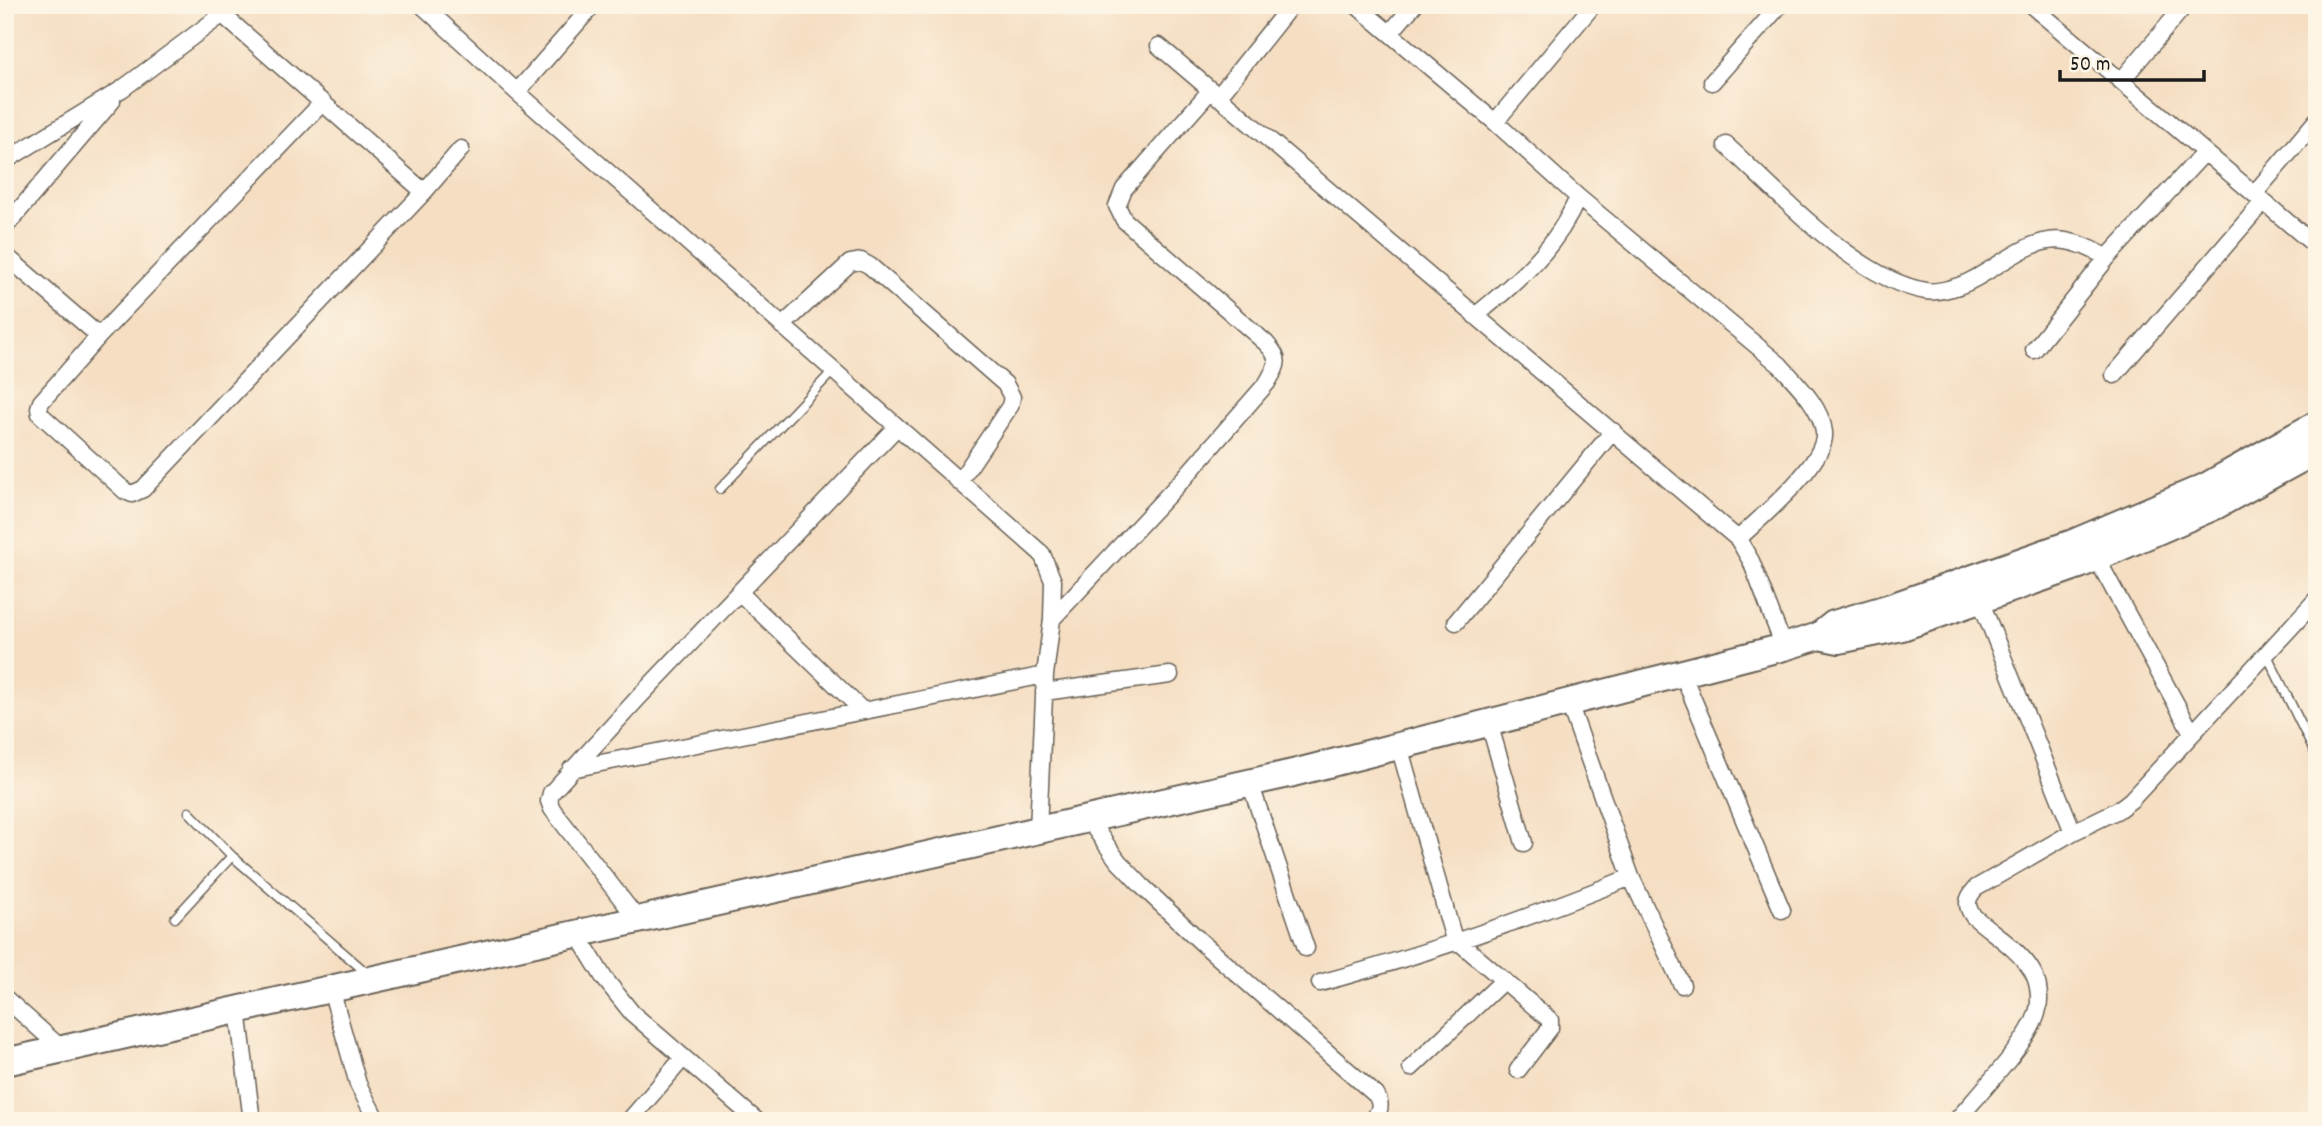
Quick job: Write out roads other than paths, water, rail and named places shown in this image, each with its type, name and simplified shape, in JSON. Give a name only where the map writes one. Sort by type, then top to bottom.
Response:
[{"type":"highway","points":[[5,1062],[1250,783],[1784,648],[1819,636],[1834,624],[1894,606],[2073,543],[2205,487],[2317,424]]},
{"type":"highway","points":[[1819,636],[1839,640],[1902,627],[2096,557],[2215,506],[2317,450]]},
{"type":"street","points":[[422,5],[517,92],[1042,554],[1053,581],[1052,620],[1044,683],[1038,830]]},
{"type":"street","points":[[517,92],[593,5]]},
{"type":"street","points":[[1052,620],[1185,477],[1267,383],[1277,367],[1275,352],[1124,220],[1117,206],[1125,189],[1214,94],[1291,5]]},
{"type":"street","points":[[1356,5],[1495,122],[1578,197],[1780,365],[1800,388],[1822,423],[1825,435],[1822,449],[1810,468],[1738,538]]},
{"type":"street","points":[[1390,33],[1414,5]]},
{"type":"street","points":[[1495,122],[1593,5]]},
{"type":"street","points":[[1712,82],[1780,5]]},
{"type":"street","points":[[2031,5],[2317,247]]},
{"type":"street","points":[[2121,81],[2185,5]]},
{"type":"street","points":[[5,161],[122,89],[229,10],[323,102],[424,192]]},
{"type":"street","points":[[1159,46],[1738,538],[1751,562],[1784,648]]},
{"type":"street","points":[[5,228],[122,89]]},
{"type":"street","points":[[323,102],[99,336],[41,402],[40,414],[119,486],[132,494],[137,493],[424,192],[461,149]]},
{"type":"street","points":[[2114,375],[2259,198],[2317,120]]},
{"type":"street","points":[[1726,145],[1829,239],[1863,265],[1897,284],[1929,292],[1964,285],[2025,248],[2056,239],[2088,246],[2107,258]]},
{"type":"street","points":[[2034,350],[2107,258],[2204,152]]},
{"type":"street","points":[[1475,316],[1533,265],[1556,240],[1578,197]]},
{"type":"street","points":[[5,254],[99,336]]},
{"type":"street","points":[[782,326],[850,263],[861,261],[1005,384],[1012,397],[1010,406],[958,482]]},
{"type":"street","points":[[638,920],[552,809],[549,801],[551,793],[897,428]]},
{"type":"street","points":[[1456,622],[1613,432]]},
{"type":"street","points":[[2096,557],[2192,733]]},
{"type":"street","points":[[739,592],[862,710]]},
{"type":"street","points":[[1955,1121],[2010,1056],[2033,1024],[2038,1011],[2038,989],[2032,971],[2022,958],[1968,910],[1969,895],[1976,888],[2132,800],[2317,599]]},
{"type":"street","points":[[1980,600],[2073,832]]},
{"type":"street","points":[[1682,673],[1782,910]]},
{"type":"street","points":[[571,769],[862,710],[1044,683],[1170,676]]},
{"type":"street","points":[[1569,703],[1631,877],[1682,985]]},
{"type":"street","points":[[1489,723],[1524,843]]},
{"type":"street","points":[[1399,746],[1457,942],[1544,1013],[1551,1024],[1518,1070]]},
{"type":"street","points":[[1250,783],[1306,948]]},
{"type":"street","points":[[1088,819],[1118,861],[1142,886],[1201,942],[1376,1095],[1381,1102],[1372,1121]]},
{"type":"street","points":[[1320,983],[1405,960],[1539,914],[1631,877]]},
{"type":"street","points":[[577,934],[618,997],[632,1013],[757,1121]]},
{"type":"street","points":[[1411,1068],[1504,980]]},
{"type":"street","points":[[331,989],[358,1084],[377,1121]]},
{"type":"street","points":[[5,998],[62,1049]]},
{"type":"street","points":[[238,1010],[252,1121]]},
{"type":"street","points":[[629,1121],[683,1058]]},
{"type":"lane","points":[[720,489],[833,370]]},
{"type":"lane","points":[[2266,653],[2317,757]]},
{"type":"lane","points":[[189,812],[232,856],[374,979]]},
{"type":"lane","points":[[174,918],[232,856]]}]
